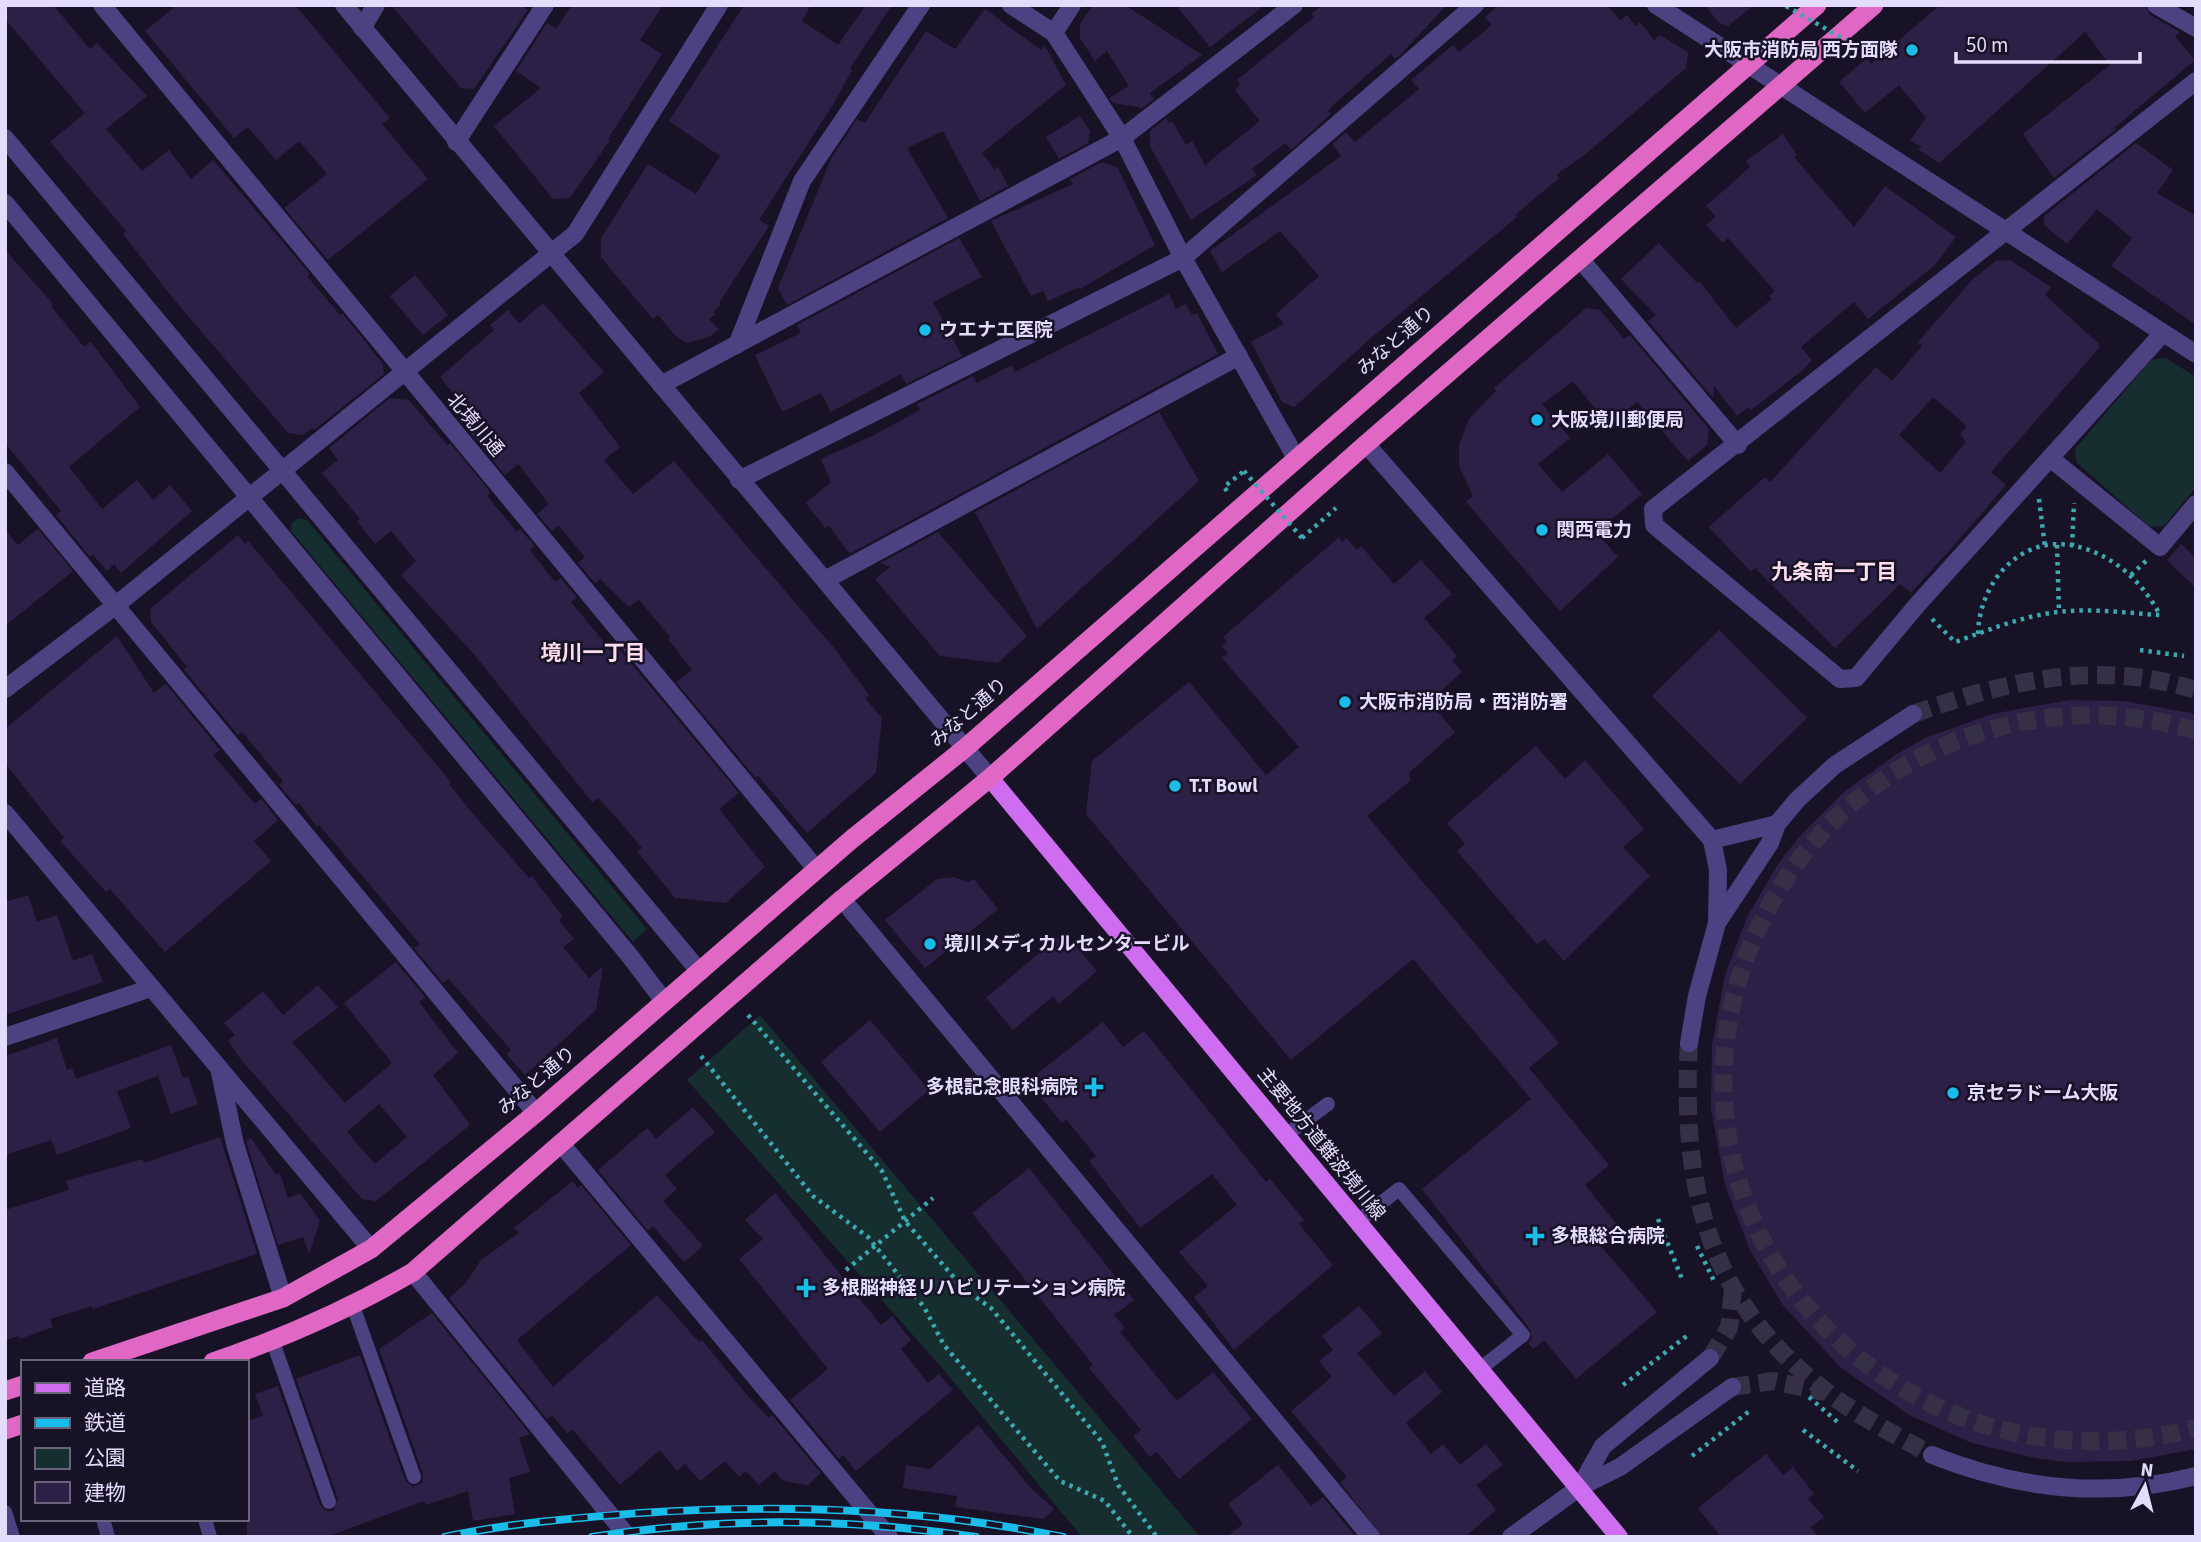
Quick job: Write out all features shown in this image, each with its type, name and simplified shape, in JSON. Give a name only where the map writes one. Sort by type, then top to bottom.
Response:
[{"type":"highway","name":"みなと通り","points":[[98,1360],[283,1298],[371,1249],[536,1113],[817,870],[964,749],[1816,5]]},
{"type":"highway","points":[[219,1360],[273,1342],[354,1306],[413,1272],[842,899],[990,778],[1366,444],[1874,5]]},
{"type":"main road","name":"主要地方道難波境川線","points":[[990,778],[1619,1537]]},
{"type":"street","name":"北境川通","points":[[102,5],[817,870]]},
{"type":"street","points":[[344,5],[990,778]]},
{"type":"street","points":[[362,28],[376,5]]},
{"type":"street","points":[[457,142],[545,5]]},
{"type":"street","points":[[5,689],[116,605],[575,234],[719,5]]},
{"type":"street","points":[[737,345],[802,181],[920,5]]},
{"type":"street","points":[[1011,5],[1054,33],[1122,138],[1183,258],[1296,458]]},
{"type":"street","points":[[1054,33],[1072,5]]},
{"type":"street","points":[[660,385],[1122,138],[1294,5]]},
{"type":"street","points":[[740,480],[1183,258],[1475,5]]},
{"type":"street","points":[[1656,5],[2196,354]]},
{"type":"street","points":[[2156,5],[2196,28]]},
{"type":"street","points":[[2163,333],[1917,605],[1856,678],[1840,679],[1654,525],[1653,509],[1738,445],[2196,81]]},
{"type":"street","points":[[5,138],[281,473],[700,972]]},
{"type":"street","points":[[5,204],[629,955],[664,1001]]},
{"type":"street","points":[[1581,260],[1738,445]]},
{"type":"street","points":[[825,580],[1239,356]]},
{"type":"street","points":[[1366,444],[1712,840],[1718,870],[1717,923],[1700,984],[1689,1043]]},
{"type":"street","points":[[2050,458],[2160,547],[2196,504]]},
{"type":"street","points":[[5,472],[536,1113]]},
{"type":"street","points":[[1717,923],[1770,843],[1777,824],[1797,800],[1835,765],[1913,714]]},
{"type":"street","points":[[5,813],[371,1249]]},
{"type":"street","points":[[1712,840],[1777,824]]},
{"type":"street","points":[[842,899],[1371,1537]]},
{"type":"street","points":[[5,1037],[152,989]]},
{"type":"street","points":[[219,1069],[235,1144],[283,1298]]},
{"type":"street","points":[[562,1145],[889,1537]]},
{"type":"street","points":[[413,1272],[628,1537]]},
{"type":"street","points":[[1580,1487],[1603,1447],[1710,1358]]},
{"type":"street","points":[[1511,1537],[1580,1487],[1620,1467],[1732,1387]]},
{"type":"street","points":[[1932,1455],[2015,1482],[2071,1488],[2147,1486],[2196,1476]]},
{"type":"lane","points":[[1286,1135],[1328,1104]]},
{"type":"lane","points":[[1357,1222],[1399,1189],[1523,1335],[1480,1369]]},
{"type":"lane","points":[[354,1306],[414,1477]]},
{"type":"lane","points":[[273,1342],[329,1502]]},
{"type":"lane","points":[[5,1513],[13,1537]]},
{"type":"path","points":[[1786,6],[1856,46]]},
{"type":"path","points":[[1224,487],[1244,471],[1302,538],[1336,508]]},
{"type":"path","points":[[2036,474],[2045,547]]},
{"type":"path","points":[[2072,546],[2074,478]]},
{"type":"path","points":[[1917,605],[1955,642],[1978,634],[2020,619],[2059,612],[2161,615],[2148,592],[2132,575],[2102,556],[2072,546],[2057,545],[2016,557],[1996,576],[1982,600],[1978,634]]},
{"type":"path","points":[[2057,545],[2059,612]]},
{"type":"path","points":[[2140,650],[2184,656]]},
{"type":"path","points":[[748,1015],[882,1171],[905,1221],[964,1289],[991,1308],[1102,1442],[1118,1485],[1157,1537]]},
{"type":"path","points":[[701,1056],[813,1196],[876,1246],[924,1307],[944,1345],[1060,1481],[1105,1501],[1133,1537]]},
{"type":"path","points":[[846,1270],[933,1198]]},
{"type":"path","points":[[1658,1219],[1682,1279]]},
{"type":"path","points":[[1697,1246],[1715,1283]]},
{"type":"path","points":[[1623,1385],[1688,1335]]},
{"type":"path","points":[[1809,1397],[1841,1425]]},
{"type":"path","points":[[1692,1456],[1752,1409]]},
{"type":"path","points":[[1803,1430],[1858,1471]]},
{"type":"green space","points":[[2166,358],[2196,377],[2196,487],[2164,526],[2150,527],[2077,463],[2075,449],[2151,360]]},
{"type":"green space","points":[[298,518],[307,520],[647,929],[633,942],[291,531],[291,524]]},
{"type":"green space","points":[[760,1015],[1200,1537],[1082,1537],[943,1369],[687,1080]]},
{"type":"building","points":[[5,5],[53,5],[90,49],[97,43],[147,96],[106,129],[142,171],[169,150],[191,179],[213,160],[310,274],[307,276],[360,335],[383,364],[384,374],[314,430],[312,428],[303,435],[288,433],[172,297],[123,234],[126,231],[50,142],[85,113],[5,19]]},
{"type":"building","points":[[177,5],[295,5],[390,118],[382,124],[428,179],[328,260],[284,208],[327,174],[299,141],[276,160],[248,127],[234,138],[145,31]]},
{"type":"building","points":[[391,5],[521,5],[528,10],[474,89],[461,88]]},
{"type":"building","points":[[572,5],[663,5],[640,40],[662,54],[608,139],[610,140],[570,198],[553,199],[494,126],[541,88],[516,71],[547,23],[556,29]]},
{"type":"building","points":[[744,5],[811,5],[802,21],[838,45],[866,5],[892,5],[850,68],[852,70],[834,103],[759,220],[769,226],[719,303],[721,305],[713,312],[716,314],[709,319],[719,329],[709,337],[687,343],[675,335],[658,315],[653,319],[623,284],[601,257],[601,238],[648,164],[696,194],[720,156],[669,121]]},
{"type":"building","points":[[1093,5],[1125,5],[1202,55],[1150,93],[1154,99],[1142,108],[1113,103],[1109,98],[1129,86],[1107,51],[1095,61],[1080,38],[1080,24]]},
{"type":"building","points":[[1176,5],[1265,5],[1210,47]]},
{"type":"building","points":[[1322,5],[1447,5],[1400,55],[1395,59],[1391,54],[1332,106],[1328,111],[1331,114],[1291,150],[1285,143],[1252,169],[1257,175],[1191,220],[1150,146],[1150,131],[1166,118],[1169,123],[1172,121],[1186,145],[1192,141],[1205,165],[1260,121],[1235,90],[1240,85],[1237,80],[1314,17],[1311,14]]},
{"type":"building","points":[[1499,5],[1607,5],[1620,20],[1627,15],[1635,26],[1640,22],[1654,40],[1660,35],[1688,52],[1686,68],[1587,153],[1556,175],[1559,178],[1515,215],[1517,217],[1372,337],[1294,407],[1282,402],[1251,342],[1284,324],[1276,314],[1319,276],[1280,231],[1222,272],[1210,251],[1341,156],[1332,144],[1346,132],[1355,142],[1419,89],[1411,80],[1453,45],[1459,52],[1492,25],[1485,17]]},
{"type":"building","points":[[1705,5],[1754,5],[1728,26],[1719,23]]},
{"type":"building","points":[[1940,5],[2145,5],[2150,15],[2180,32],[2175,36],[2195,60],[2114,128],[2116,129],[2054,178],[2023,134],[2110,65],[2085,32],[1939,163],[1919,150],[1921,146],[1910,141],[1926,118],[1899,85],[1865,113],[1839,82],[1867,58],[1871,64]]},
{"type":"building","points":[[985,9],[1041,50],[1045,46],[1066,85],[982,153],[994,169],[998,167],[1008,186],[980,201],[943,131],[907,148],[948,218],[787,305],[778,288],[831,159],[857,119],[865,123],[926,31],[955,49]]},
{"type":"building","points":[[1080,116],[1090,131],[1088,143],[1059,159],[1046,137]]},
{"type":"building","points":[[1783,134],[1797,155],[1794,157],[1854,227],[1885,186],[1956,237],[1935,265],[1868,319],[1854,302],[1801,347],[1812,360],[1803,370],[1751,410],[1749,407],[1737,416],[1714,386],[1713,398],[1648,321],[1656,315],[1621,279],[1659,243],[1697,283],[1700,282],[1736,328],[1772,299],[1769,296],[1775,291],[1728,238],[1723,243],[1706,225],[1716,217],[1706,206],[1750,167],[1746,161]]},
{"type":"building","points":[[2136,143],[2173,170],[2157,193],[2196,216],[2196,325],[2111,266],[2132,238],[2097,209],[2067,244],[2044,225],[2044,216]]},
{"type":"building","points":[[1102,162],[1118,168],[1155,245],[1080,289],[1079,287],[1048,301],[1043,291],[1031,296],[991,221],[1073,184],[1070,179]]},
{"type":"building","points":[[959,238],[982,277],[933,302],[962,356],[906,384],[901,374],[831,412],[821,393],[782,412],[755,355],[801,333],[797,325]]},
{"type":"building","points":[[5,250],[53,304],[51,306],[84,347],[91,342],[140,407],[69,467],[102,509],[137,480],[153,500],[170,485],[192,511],[121,573],[114,564],[107,571],[93,555],[90,557],[56,515],[61,511],[5,443]]},
{"type":"building","points":[[2010,260],[2051,287],[2045,295],[2099,344],[2099,348],[1991,472],[2006,485],[1963,535],[1911,593],[1900,584],[1835,648],[1755,568],[1751,572],[1709,527],[1765,477],[1770,482],[1876,367],[1892,381],[1922,346],[1918,342],[1973,279],[1996,261]],"holes":[[[1933,397],[1967,426],[1960,434],[1966,442],[1940,473],[1899,435]]]},
{"type":"building","points":[[415,275],[448,315],[423,335],[390,296]]},
{"type":"building","points":[[1169,294],[1176,309],[1186,304],[1192,315],[1197,313],[1218,354],[851,553],[829,525],[825,528],[806,503],[831,482],[821,459],[920,410],[917,404],[973,376],[977,383],[1012,365],[1015,372]]},
{"type":"building","points":[[543,303],[604,372],[579,393],[620,447],[604,460],[633,494],[674,461],[834,648],[869,695],[865,698],[882,718],[876,773],[807,833],[758,776],[756,778],[676,682],[692,670],[668,639],[670,637],[639,600],[629,607],[600,579],[595,583],[578,563],[585,557],[558,525],[552,531],[537,514],[549,504],[518,464],[505,475],[467,429],[476,421],[440,377],[494,330],[490,325],[508,310],[519,324]]},
{"type":"building","points":[[1586,308],[1600,310],[1624,339],[1630,335],[1709,429],[1707,445],[1688,461],[1637,402],[1608,425],[1573,381],[1542,404],[1570,438],[1538,464],[1562,492],[1608,454],[1642,494],[1596,532],[1618,557],[1560,611],[1466,502],[1473,496],[1459,466],[1459,445],[1469,419],[1496,391],[1494,388]]},
{"type":"building","points":[[390,398],[409,400],[447,445],[450,443],[488,489],[490,494],[487,496],[517,532],[520,529],[535,546],[530,550],[555,582],[561,578],[577,598],[571,602],[614,654],[620,650],[739,793],[719,809],[765,867],[726,903],[675,898],[637,851],[642,848],[617,818],[598,798],[592,802],[473,653],[401,575],[416,561],[391,531],[375,544],[357,521],[360,519],[322,473],[338,460],[329,448]]},
{"type":"building","points":[[1159,412],[1199,481],[1037,629],[975,512]]},
{"type":"building","points":[[38,529],[73,571],[5,626],[5,530],[18,545]]},
{"type":"building","points":[[938,532],[1027,636],[998,663],[940,656],[875,579],[890,567],[880,563]]},
{"type":"building","points":[[238,535],[245,544],[248,541],[451,782],[449,784],[473,814],[529,878],[532,876],[563,917],[559,920],[574,939],[563,947],[589,978],[603,966],[596,1010],[525,1075],[506,1054],[511,1050],[449,979],[443,983],[414,948],[420,944],[319,825],[317,827],[299,803],[296,805],[279,785],[283,781],[242,732],[238,735],[184,670],[187,667],[151,622],[150,609]]},
{"type":"building","points":[[1339,537],[1342,542],[1346,538],[1357,550],[1361,546],[1394,584],[1421,560],[1452,594],[1424,618],[1457,656],[1452,660],[1462,672],[1429,702],[1455,732],[1409,773],[1410,781],[1367,816],[1559,1043],[1529,1068],[1609,1165],[1585,1185],[1619,1227],[1600,1245],[1657,1312],[1576,1379],[1544,1340],[1533,1349],[1528,1343],[1532,1338],[1530,1329],[1422,1189],[1531,1099],[1413,959],[1291,1060],[1086,814],[1092,761],[1189,682],[1266,775],[1299,747],[1222,658],[1228,653],[1222,646],[1227,642],[1223,637]]},
{"type":"building","points":[[2181,544],[2196,558],[2196,588],[2167,560]]},
{"type":"building","points":[[1719,630],[1807,718],[1740,784],[1652,696]]},
{"type":"building","points":[[117,636],[154,693],[166,684],[220,750],[213,755],[255,804],[261,799],[278,820],[254,841],[271,861],[165,952],[110,889],[106,892],[60,841],[64,838],[5,763],[5,729]]},
{"type":"building","name":"京セラドーム大阪","points":[[2069,700],[2124,701],[2196,714],[2196,1449],[2131,1461],[2067,1462],[2035,1458],[1972,1443],[1909,1415],[1840,1367],[1782,1304],[1750,1250],[1725,1185],[1711,1108],[1712,1045],[1725,975],[1748,915],[1780,861],[1800,836],[1845,791],[1897,754],[1925,738],[1992,714]]},
{"type":"building","points":[[1536,746],[1565,779],[1585,760],[1644,829],[1623,847],[1650,876],[1564,961],[1545,939],[1537,944],[1457,851],[1465,844],[1447,823]]},
{"type":"building","name":"境川メディカルセンタービル","points":[[953,877],[968,882],[974,879],[998,909],[925,968],[885,920],[937,879]]},
{"type":"building","points":[[28,895],[37,922],[57,915],[73,961],[92,954],[103,982],[5,1015],[5,902]]},
{"type":"building","points":[[1064,932],[1097,971],[1059,1004],[1053,996],[1013,1030],[986,998]]},
{"type":"building","points":[[396,962],[425,997],[419,1002],[458,1053],[433,1075],[470,1125],[376,1201],[362,1199],[239,1057],[228,1041],[235,1035],[224,1023],[263,991],[283,1015],[318,985],[338,1008],[292,1042],[345,1103],[392,1063],[344,1003]],"holes":[[[379,1104],[407,1137],[375,1164],[347,1132]]]},
{"type":"building","points":[[870,1020],[929,1090],[880,1132],[821,1062]]},
{"type":"building","points":[[1103,1022],[1123,1047],[1144,1031],[1266,1182],[1270,1179],[1304,1220],[1299,1224],[1333,1265],[1234,1350],[1194,1297],[1208,1286],[1179,1252],[1237,1205],[1212,1174],[1140,1228],[1089,1161],[1096,1156],[1066,1119],[1062,1123],[1028,1081]]},
{"type":"building","points":[[57,1038],[67,1070],[72,1068],[76,1079],[171,1045],[183,1078],[188,1076],[198,1104],[171,1114],[158,1076],[117,1091],[131,1128],[57,1155],[51,1140],[5,1155],[5,1056]]},
{"type":"building","points":[[693,1107],[715,1132],[665,1175],[677,1189],[663,1201],[703,1246],[684,1262],[653,1226],[648,1231],[598,1170],[647,1128],[656,1139]]},
{"type":"building","points":[[220,1137],[257,1254],[93,1309],[92,1306],[50,1319],[53,1327],[20,1339],[19,1336],[5,1340],[5,1210],[69,1190],[66,1181],[143,1159],[144,1163]]},
{"type":"building","points":[[251,1138],[276,1175],[280,1173],[288,1198],[300,1193],[320,1221],[309,1254],[303,1237],[278,1245],[246,1141]]},
{"type":"building","points":[[1029,1168],[1134,1300],[1114,1315],[1125,1328],[1120,1332],[1177,1401],[1213,1372],[1252,1419],[1179,1479],[1157,1452],[1150,1457],[1133,1436],[1141,1430],[1089,1368],[1093,1365],[972,1213]]},
{"type":"building","points":[[573,1181],[578,1188],[581,1185],[631,1245],[517,1340],[553,1387],[657,1295],[699,1342],[702,1340],[769,1418],[772,1415],[821,1473],[808,1485],[783,1481],[775,1471],[759,1485],[746,1471],[739,1477],[725,1461],[700,1481],[685,1464],[677,1471],[660,1450],[620,1485],[572,1429],[567,1433],[552,1415],[547,1419],[449,1298],[465,1284],[481,1260],[519,1233],[514,1228]]},
{"type":"building","points":[[775,1193],[881,1325],[892,1316],[911,1340],[901,1349],[928,1383],[939,1374],[953,1390],[856,1471],[843,1455],[839,1459],[790,1400],[828,1369],[739,1259],[763,1239],[745,1220]]},
{"type":"building","points":[[1359,1306],[1382,1333],[1357,1353],[1394,1396],[1425,1371],[1442,1392],[1406,1423],[1431,1454],[1443,1444],[1460,1465],[1486,1444],[1503,1465],[1476,1485],[1496,1510],[1465,1537],[1382,1537],[1340,1482],[1347,1477],[1291,1411],[1332,1377],[1319,1361],[1333,1350],[1322,1336]]},
{"type":"building","points":[[432,1313],[530,1434],[519,1438],[530,1472],[509,1478],[515,1514],[473,1521],[468,1491],[426,1505],[424,1501],[326,1537],[247,1537],[248,1421],[263,1416],[255,1394],[278,1386],[320,1505],[327,1511],[333,1511],[338,1499],[296,1379],[360,1355],[405,1480],[413,1487],[422,1483],[423,1474],[379,1349]]},
{"type":"building","points":[[978,1425],[1029,1486],[1054,1509],[1044,1519],[955,1507],[957,1496],[903,1488],[906,1465],[930,1469]]},
{"type":"building","points":[[1766,1454],[1783,1475],[1793,1467],[1814,1494],[1808,1499],[1824,1517],[1811,1527],[1818,1537],[1721,1537],[1698,1508]]},
{"type":"building","points":[[1278,1465],[1311,1506],[1323,1497],[1356,1537],[1226,1537],[1243,1524],[1228,1504]]},
{"type":"tunnel","points":[[1913,714],[2018,684],[2088,675],[2124,676],[2196,690]]},
{"type":"tunnel","points":[[2196,731],[2164,723],[2100,715],[2068,716],[2003,726],[1972,735],[1915,760],[1890,775],[1843,812],[1803,855],[1770,905],[1730,1014],[1726,1121],[1753,1220],[1806,1306],[1882,1375],[1975,1422],[2081,1441],[2196,1428]]},
{"type":"tunnel","points":[[1689,1043],[1690,1145],[1698,1193],[1710,1237],[1728,1280],[1754,1319],[1786,1357],[1827,1392],[1865,1418],[1932,1455]]},
{"type":"tunnel","points":[[1710,1358],[1729,1328],[1733,1289]]},
{"type":"tunnel","points":[[1732,1387],[1773,1381],[1824,1392]]},
{"type":"railway","points":[[445,1537],[567,1519],[746,1509],[905,1514],[1010,1527],[1063,1537]]},
{"type":"railway","points":[[592,1537],[688,1526],[784,1522],[880,1526],[976,1537]]},
{"type":"place","name":"大阪市消防局 西方面隊","points":[[1912,50]]},
{"type":"place","name":"ウエナエ医院","points":[[925,330]]},
{"type":"place","name":"大阪境川郵便局","points":[[1537,420]]},
{"type":"place","name":"関西電力","points":[[1542,530]]},
{"type":"place","name":"大阪市消防局・西消防署","points":[[1345,702]]},
{"type":"place","name":"T.T Bowl","points":[[1175,786]]},
{"type":"place","name":"境川メディカルセンタービル","points":[[930,944]]},
{"type":"place","name":"多根記念眼科病院","points":[[1094,1087]]},
{"type":"place","name":"京セラドーム大阪","points":[[1953,1093]]},
{"type":"place","name":"多根総合病院","points":[[1535,1236]]},
{"type":"place","name":"多根脳神経リハビリテーション病院","points":[[806,1288]]},
{"type":"district","name":"九条南一丁目","points":[[1834,572]]},
{"type":"district","name":"境川一丁目","points":[[593,653]]}]
